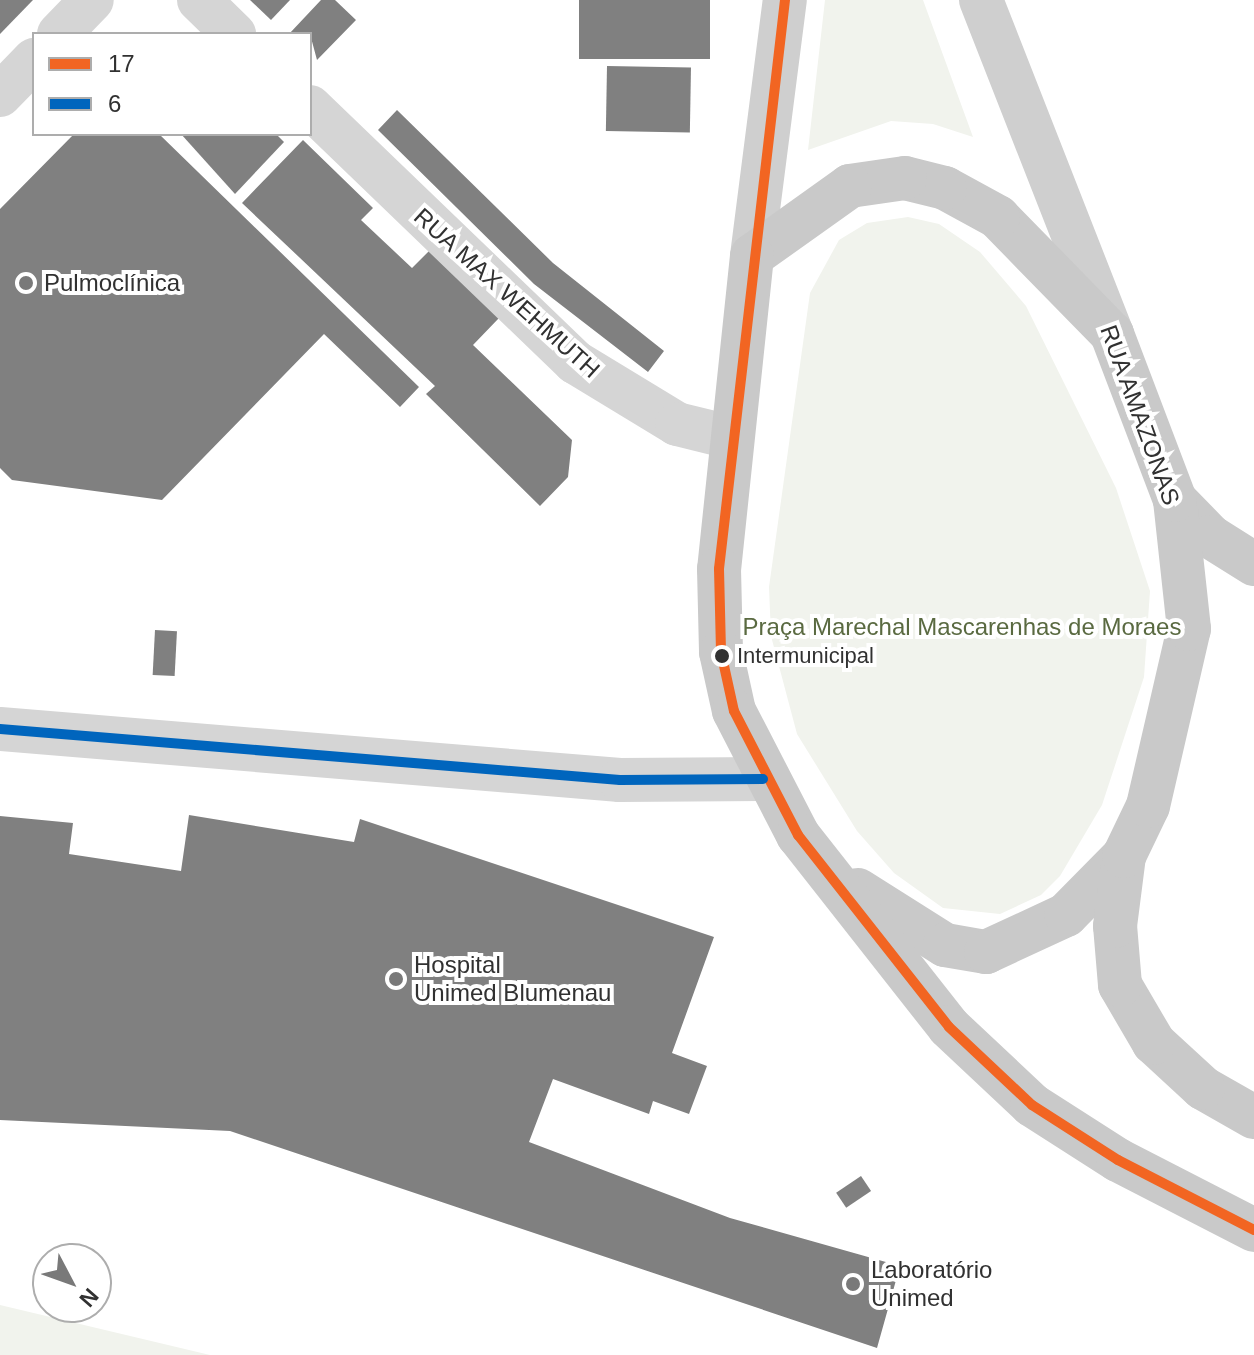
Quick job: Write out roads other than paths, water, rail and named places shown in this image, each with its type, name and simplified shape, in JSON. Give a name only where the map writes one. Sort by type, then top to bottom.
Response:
[{"type":"main road","points":[[785,0],[730,437],[721,652],[734,711],[763,779],[818,860],[949,1027],[1032,1105],[1118,1160],[1254,1230]]},
{"type":"main road","name":"RUA AMAZONAS","points":[[981,0],[1175,500],[1186,657],[1148,806],[1124,856],[1115,926],[1120,985],[1154,1043],[1203,1088],[1254,1117]]},
{"type":"main road","points":[[752,256],[850,186],[905,178],[945,188],[998,217],[1112,334]]},
{"type":"main road","points":[[1175,500],[1211,537],[1254,564]]},
{"type":"main road","points":[[818,860],[899,921],[945,945],[986,952],[1066,915],[1124,856]]},
{"type":"street","points":[[61,32],[92,0]]},
{"type":"street","points":[[199,0],[232,32]]},
{"type":"street","points":[[0,95],[32,62]]},
{"type":"street","name":"RUA MAX WEHMUTH","points":[[312,109],[575,362],[677,424],[730,437]]},
{"type":"street","points":[[0,729],[574,777],[763,779]]},
{"type":"place","name":"Pulmoclínica","points":[[26,283]]},
{"type":"place","name":"Intermunicipal","points":[[722,656]]},
{"type":"place","name":"Hospital Unimed Blumenau","points":[[396,979]]},
{"type":"place","name":"Laboratório Unimed","points":[[853,1284]]},
{"type":"park label","name":"Praça Marechal Mascarenhas de Moraes","points":[[962,627]]}]
